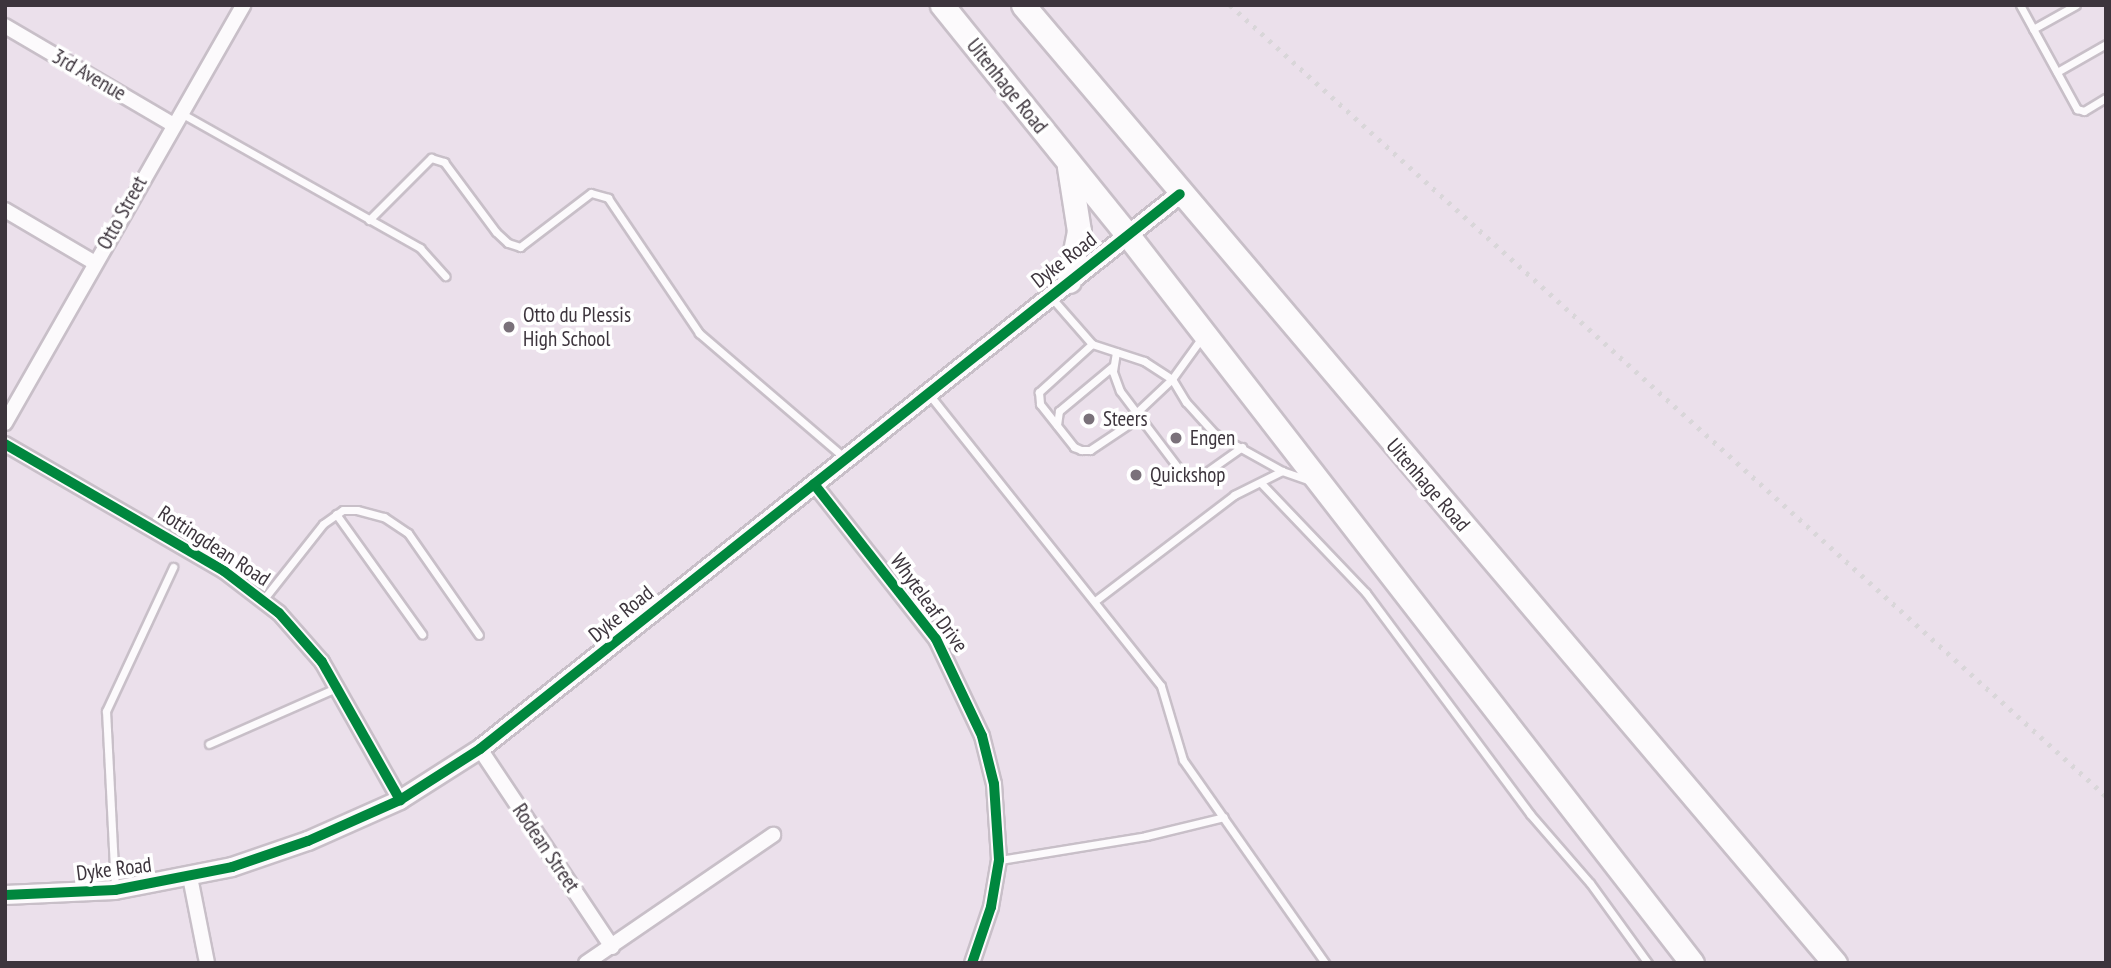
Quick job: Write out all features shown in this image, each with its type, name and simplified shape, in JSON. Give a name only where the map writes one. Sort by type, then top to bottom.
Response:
[{"type":"main road","name":"Uitenhage Road","points":[[942,5],[1127,234],[1203,336],[1692,963]]},
{"type":"main road","name":"Uitenhage Road","points":[[1023,5],[1180,194],[1835,963]]},
{"type":"main road","points":[[1068,162],[1079,231],[1069,281]]},
{"type":"street","name":"Otto Street","points":[[7,418],[175,118],[243,5]]},
{"type":"street","name":"3rd Avenue","points":[[5,26],[175,118]]},
{"type":"street","name":"Dyke Road","points":[[5,895],[114,890],[190,877],[286,849],[400,800],[480,750],[1180,194]]},
{"type":"street","points":[[5,210],[95,262]]},
{"type":"street","name":"Rottingdean Road","points":[[5,444],[224,571],[263,600],[308,645],[337,688],[400,800]]},
{"type":"street","name":"Whyteleaf Drive","points":[[814,484],[936,639],[963,687],[982,736],[994,784],[999,860],[988,917],[972,963]]},
{"type":"street","name":"Rodean Street","points":[[480,750],[612,947]]},
{"type":"street","points":[[586,963],[773,835]]},
{"type":"street","points":[[190,877],[207,963]]},
{"type":"lane","points":[[2020,5],[2080,110],[2106,97]]},
{"type":"lane","points":[[2034,29],[2076,5]]},
{"type":"lane","points":[[2057,72],[2106,44]]},
{"type":"lane","points":[[175,118],[420,248],[445,276]]},
{"type":"lane","points":[[369,220],[431,158],[444,162],[496,232],[508,243],[520,247],[591,193],[608,198],[699,333],[846,459]]},
{"type":"lane","points":[[1049,296],[1092,344],[1144,361],[1172,380],[1213,433],[1282,471],[1318,483]]},
{"type":"lane","points":[[1092,344],[1039,392],[1040,404],[1073,447],[1090,450],[1136,416],[1172,380],[1203,336]]},
{"type":"lane","points":[[1115,352],[1113,366],[1120,391],[1136,416],[1190,479],[1216,467],[1241,447]]},
{"type":"lane","points":[[1057,425],[1059,411],[1113,366]]},
{"type":"lane","points":[[927,393],[1161,686],[1183,760],[1325,963]]},
{"type":"lane","points":[[1095,601],[1234,495],[1282,471]]},
{"type":"lane","points":[[1261,483],[1366,593],[1530,814],[1590,883],[1648,963]]},
{"type":"lane","points":[[263,600],[312,535],[336,514],[349,509],[372,513],[408,533],[479,635]]},
{"type":"lane","points":[[336,514],[422,634]]},
{"type":"lane","points":[[114,890],[106,711],[173,567]]},
{"type":"lane","points":[[209,744],[337,688]]},
{"type":"lane","points":[[999,860],[1157,834],[1224,817]]},
{"type":"railway","points":[[1230,5],[2106,796]]},
{"type":"cycle path","points":[[5,895],[115,890],[232,867],[308,841],[400,800],[480,749],[1180,194]]},
{"type":"cycle path","points":[[5,444],[224,571],[279,613],[322,662],[400,800]]},
{"type":"cycle path","points":[[814,484],[936,639],[982,736],[994,784],[999,860],[991,907],[972,963]]},
{"type":"place","name":"Otto du Plessis High School","points":[[509,327]]},
{"type":"place","name":"Steers","points":[[1089,419]]},
{"type":"place","name":"Engen","points":[[1176,438]]},
{"type":"place","name":"Quickshop","points":[[1136,475]]}]
